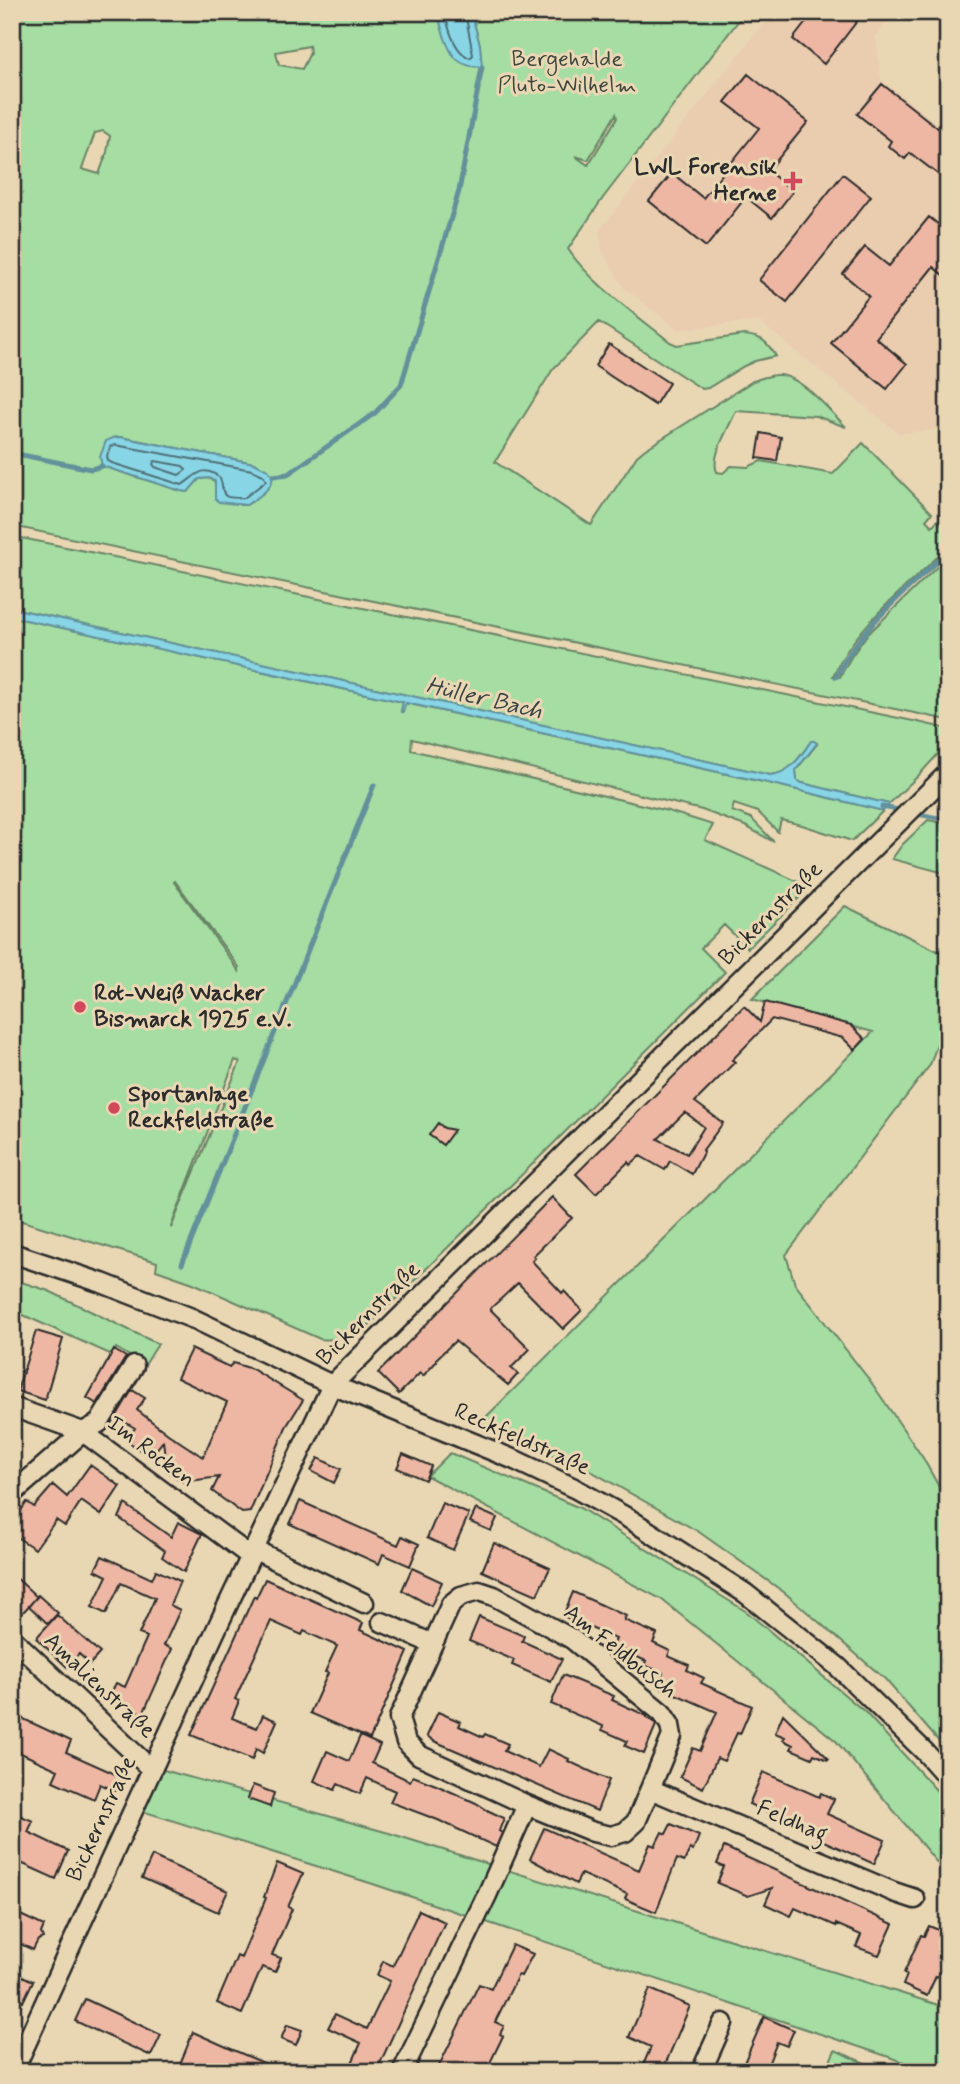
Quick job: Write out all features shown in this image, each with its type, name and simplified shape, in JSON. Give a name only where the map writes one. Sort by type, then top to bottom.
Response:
[{"type":"street","name":"Bickernstraße","points":[[13,2072],[332,1385],[948,774]]},
{"type":"street","name":"Reckfeldstraße","points":[[12,1253],[114,1287],[194,1319],[332,1385],[515,1460],[628,1518],[745,1593],[837,1666],[948,1778]]},
{"type":"street","points":[[12,1494],[83,1432],[99,1423],[134,1366]]},
{"type":"street","name":"Im Rocken","points":[[12,1406],[83,1432],[252,1553],[364,1603]]},
{"type":"street","name":"Am Feldbusch","points":[[479,1591],[494,1596],[572,1639],[662,1713],[670,1725],[672,1736],[650,1789],[636,1822],[625,1832],[611,1836],[593,1832],[527,1805],[419,1755],[406,1742],[399,1718],[451,1604],[461,1596],[479,1591]]},
{"type":"street","points":[[382,1622],[433,1644]]},
{"type":"street","name":"Amalienstraße","points":[[12,1638],[152,1770]]},
{"type":"street","name":"Feldhag","points":[[650,1789],[915,1899]]},
{"type":"street","points":[[402,2072],[527,1805]]},
{"type":"street","points":[[701,2072],[723,2023]]},
{"type":"shaded area","name":"LWL Forensik Herne","points":[[772,12],[895,12],[876,36],[881,79],[948,132],[948,428],[899,434],[758,321],[678,330],[624,288],[602,251],[599,231]]},
{"type":"green space","name":"Bergehalde Pluto-Wilhelm","points":[[12,12],[438,12],[439,18],[481,67],[480,45],[471,12],[745,12],[603,198],[568,249],[602,287],[670,342],[677,345],[744,335],[763,341],[776,356],[755,361],[702,389],[599,322],[553,369],[495,462],[591,525],[637,456],[644,450],[753,381],[766,376],[789,377],[816,396],[846,427],[816,416],[736,411],[718,450],[717,472],[723,473],[731,466],[748,467],[761,461],[833,474],[863,443],[932,513],[926,520],[932,526],[938,520],[948,529],[948,547],[869,623],[833,676],[840,677],[866,636],[948,556],[948,720],[12,526]],"holes":[[[309,46],[310,53],[302,69],[279,65],[276,52]],[[616,114],[617,118],[588,165],[575,156],[588,160]],[[103,131],[110,136],[99,174],[82,169],[95,133]],[[120,437],[254,463],[253,501],[240,505],[216,487],[214,481],[209,478],[199,479],[188,492],[102,466],[113,438]]]},
{"type":"green space","points":[[12,536],[918,722],[948,729],[948,743],[889,804],[797,780],[796,770],[817,744],[811,741],[789,768],[770,775],[12,608]]},
{"type":"green space","points":[[12,617],[403,702],[403,712],[405,703],[883,811],[852,841],[781,820],[778,832],[758,812],[734,804],[732,811],[751,818],[774,842],[745,826],[702,810],[412,739],[411,750],[668,811],[713,825],[705,840],[810,887],[748,948],[724,925],[701,948],[725,972],[367,1327],[350,1336],[320,1339],[193,1283],[156,1270],[157,1262],[12,1218]],"holes":[[[174,882],[239,967],[239,971]],[[235,1060],[240,1062],[171,1228],[171,1227]]]},
{"type":"green space","points":[[928,820],[948,824],[948,874],[892,859],[902,845]]},
{"type":"green space","points":[[845,906],[948,956],[948,1012],[930,1065],[786,1255],[795,1284],[871,1382],[923,1458],[948,1503],[948,1752],[885,1679],[785,1593],[699,1532],[587,1469],[477,1426],[873,1032],[752,999]]},
{"type":"green space","points":[[12,1279],[49,1291],[158,1344],[145,1365],[116,1348],[112,1355],[12,1310]]},
{"type":"green space","points":[[450,1453],[580,1508],[747,1612],[865,1712],[948,1803],[948,1876],[836,1741],[661,1599],[427,1476]]},
{"type":"green space","points":[[160,1769],[389,1833],[945,2007],[948,2003],[948,2072],[934,2072],[373,1884],[142,1811]]},
{"type":"green space","points":[[835,2050],[885,2072],[825,2072]]},
{"type":"water","points":[[438,12],[471,12],[480,45],[482,67],[462,63],[451,52]]},
{"type":"water","points":[[120,437],[254,463],[268,470],[273,476],[272,481],[263,493],[246,505],[219,502],[215,499],[215,481],[209,478],[199,479],[188,492],[181,491],[102,466],[100,457],[106,441]]},
{"type":"water","points":[[12,608],[770,775],[789,768],[811,741],[814,741],[817,743],[796,770],[797,780],[889,804],[883,811],[406,703],[401,712],[403,702],[12,617]]},
{"type":"building","points":[[814,12],[864,12],[824,64],[793,39]]},
{"type":"building","points":[[748,74],[808,122],[768,171],[793,191],[772,218],[746,197],[706,247],[649,201],[672,173],[703,198],[759,128],[725,102]]},
{"type":"building","points":[[882,84],[948,136],[948,182],[910,153],[905,159],[888,146],[891,141],[857,114]]},
{"type":"building","points":[[843,174],[871,196],[787,302],[759,280]]},
{"type":"building","points":[[929,217],[948,232],[948,279],[933,267],[876,338],[907,364],[887,389],[831,343],[869,296],[843,274],[865,247],[889,266]]},
{"type":"building","points":[[609,344],[669,383],[655,405],[595,366]]},
{"type":"building","points":[[761,433],[781,437],[777,461],[757,458]]},
{"type":"building","points":[[765,1002],[851,1025],[865,1039],[855,1050],[843,1038],[772,1019],[732,1060],[735,1062],[695,1102],[723,1123],[703,1150],[692,1174],[670,1161],[665,1170],[640,1156],[630,1165],[628,1162],[596,1194],[576,1174],[744,1006],[760,1022]],"holes":[[[685,1112],[704,1127],[687,1154],[658,1139]]]},
{"type":"building","points":[[438,1123],[444,1128],[454,1130],[443,1145],[429,1135]]},
{"type":"building","points":[[552,1197],[572,1218],[533,1256],[535,1258],[532,1261],[582,1310],[563,1329],[518,1283],[490,1309],[530,1349],[511,1368],[518,1374],[508,1385],[455,1341],[423,1376],[420,1373],[399,1394],[378,1373]]},
{"type":"building","points":[[36,1331],[63,1339],[45,1400],[17,1391]]},
{"type":"building","points":[[191,1349],[229,1367],[233,1363],[252,1369],[303,1400],[286,1427],[250,1512],[242,1513],[212,1491],[219,1477],[183,1482],[167,1471],[163,1441],[152,1455],[150,1453],[148,1456],[129,1442],[131,1440],[128,1438],[135,1428],[116,1417],[132,1390],[145,1398],[137,1410],[203,1457],[227,1402],[177,1378]]},
{"type":"building","points":[[114,1350],[126,1357],[97,1404],[87,1398]]},
{"type":"building","points":[[403,1454],[431,1466],[425,1480],[397,1468]]},
{"type":"building","points":[[318,1458],[341,1469],[334,1483],[311,1471]]},
{"type":"building","points":[[90,1465],[120,1486],[101,1515],[81,1501],[65,1526],[56,1520],[35,1549],[12,1534],[12,1523],[27,1502],[34,1507],[53,1485],[67,1497]]},
{"type":"building","points":[[300,1501],[398,1545],[402,1536],[419,1544],[410,1566],[383,1554],[379,1564],[290,1524]]},
{"type":"building","points":[[442,1503],[469,1514],[453,1550],[427,1538]]},
{"type":"building","points":[[125,1504],[171,1537],[178,1522],[202,1534],[184,1572],[162,1557],[165,1551],[119,1518]]},
{"type":"building","points":[[476,1509],[497,1518],[491,1531],[470,1522]]},
{"type":"building","points":[[494,1543],[550,1568],[537,1595],[482,1571]]},
{"type":"building","points":[[102,1556],[152,1579],[156,1570],[180,1581],[170,1605],[180,1610],[164,1645],[172,1649],[143,1714],[109,1697],[116,1683],[125,1687],[147,1637],[139,1634],[155,1598],[121,1583],[106,1614],[92,1607],[107,1576],[95,1570]]},
{"type":"building","points":[[412,1568],[442,1582],[431,1606],[402,1590]]},
{"type":"building","points":[[12,1574],[37,1597],[12,1624]]},
{"type":"building","points":[[265,1579],[363,1623],[360,1630],[408,1652],[370,1739],[310,1713],[337,1646],[304,1631],[302,1635],[271,1621],[235,1699],[239,1701],[232,1718],[257,1728],[263,1715],[277,1721],[263,1753],[256,1749],[252,1760],[191,1735],[254,1596],[256,1598]]},
{"type":"building","points":[[573,1592],[626,1616],[624,1620],[657,1634],[653,1643],[670,1651],[668,1656],[689,1665],[687,1670],[704,1678],[701,1683],[752,1706],[724,1761],[717,1758],[703,1788],[680,1777],[693,1748],[700,1751],[717,1712],[657,1686],[663,1673],[644,1665],[646,1661],[613,1646],[616,1639],[563,1616]]},
{"type":"building","points":[[38,1595],[58,1613],[48,1624],[29,1606]]},
{"type":"building","points":[[57,1615],[100,1653],[90,1664],[79,1654],[67,1667],[36,1638]]},
{"type":"building","points":[[479,1617],[524,1636],[522,1641],[562,1659],[551,1682],[512,1665],[514,1660],[469,1641]]},
{"type":"building","points":[[563,1675],[614,1696],[612,1700],[654,1722],[656,1725],[644,1754],[625,1746],[627,1741],[602,1730],[603,1726],[551,1704]]},
{"type":"building","points":[[438,1712],[461,1722],[459,1726],[483,1737],[485,1734],[508,1744],[504,1751],[539,1767],[548,1749],[609,1780],[597,1811],[434,1741],[427,1736]]},
{"type":"building","points":[[783,1714],[828,1760],[814,1754],[812,1758],[791,1749],[793,1745],[783,1740],[785,1737],[775,1733]]},
{"type":"building","points":[[17,1716],[71,1741],[66,1752],[122,1777],[116,1791],[100,1784],[94,1799],[53,1781],[58,1770],[12,1749],[12,1727]]},
{"type":"building","points":[[360,1736],[380,1745],[372,1763],[410,1781],[413,1776],[436,1785],[504,1818],[496,1847],[438,1820],[390,1802],[395,1791],[367,1778],[360,1794],[338,1784],[335,1790],[314,1781],[327,1751],[349,1761]]},
{"type":"building","points":[[763,1772],[819,1797],[821,1793],[834,1799],[827,1814],[885,1840],[874,1864],[749,1804]]},
{"type":"building","points":[[253,1785],[274,1793],[270,1807],[248,1799]]},
{"type":"building","points":[[12,1812],[33,1821],[28,1832],[68,1851],[56,1879],[12,1859]]},
{"type":"building","points":[[671,1824],[699,1836],[693,1851],[690,1849],[684,1862],[677,1859],[656,1912],[625,1899],[627,1894],[581,1874],[576,1884],[530,1859],[544,1828],[639,1870],[650,1844],[655,1846],[662,1832],[666,1834]]},
{"type":"building","points":[[724,1847],[893,1924],[879,1955],[856,1947],[861,1935],[795,1908],[791,1916],[765,1904],[772,1888],[748,1896],[717,1883],[724,1867],[717,1864]]},
{"type":"building","points":[[152,1856],[228,1891],[218,1912],[142,1878]]},
{"type":"building","points":[[277,1863],[303,1874],[288,1907],[292,1909],[272,1955],[281,1958],[275,1972],[262,1967],[242,2014],[217,2003],[237,1956],[241,1958],[266,1898],[264,1897]]},
{"type":"building","points":[[419,1910],[445,1922],[376,2072],[348,2072],[361,2043],[328,2028],[335,2014],[367,2029],[390,1981],[377,1975],[383,1961],[393,1966]]},
{"type":"building","points":[[12,1911],[44,1926],[41,1933],[43,1938],[38,1940],[33,1950],[12,1940]]},
{"type":"building","points":[[929,1926],[948,1934],[948,1959],[927,1996],[903,1985],[907,1975],[904,1973],[921,1935],[924,1936]]},
{"type":"building","points":[[512,1945],[533,1954],[521,1976],[518,1975],[495,2022],[504,2026],[500,2034],[503,2036],[487,2069],[479,2065],[476,2070],[466,2065],[463,2072],[436,2072],[479,1984],[491,1989]]},
{"type":"building","points":[[12,1971],[33,1981],[23,2002],[12,1997]]},
{"type":"building","points":[[650,1989],[690,2006],[662,2072],[640,2072],[651,2047],[629,2037]]},
{"type":"building","points":[[85,1999],[161,2035],[151,2056],[75,2021]]},
{"type":"building","points":[[764,2017],[794,2030],[787,2046],[777,2042],[765,2072],[740,2072]]},
{"type":"building","points":[[287,2025],[302,2030],[296,2045],[281,2039]]},
{"type":"building","points":[[193,2032],[231,2049],[285,2072],[177,2072]]},
{"type":"waterway","points":[[273,476],[288,474],[375,413],[401,385],[459,191],[482,67]]},
{"type":"waterway","points":[[12,453],[91,469],[102,466]]},
{"type":"waterway","points":[[836,677],[858,641],[872,625],[948,551]]},
{"type":"waterway","points":[[182,1264],[374,785]]},
{"type":"waterway","name":"Hüller Bach","points":[[882,807],[904,811]]},
{"type":"waterway","name":"Hüller Bach","points":[[913,813],[948,820]]},
{"type":"place","name":"LWL Forensik Herne","points":[[793,181]]},
{"type":"place","name":"Rot-Weiß Wacker Bismarck 1925 e.V.","points":[[80,1007]]},
{"type":"place","name":"Sportanlage Reckfeldstraße","points":[[114,1108]]}]
